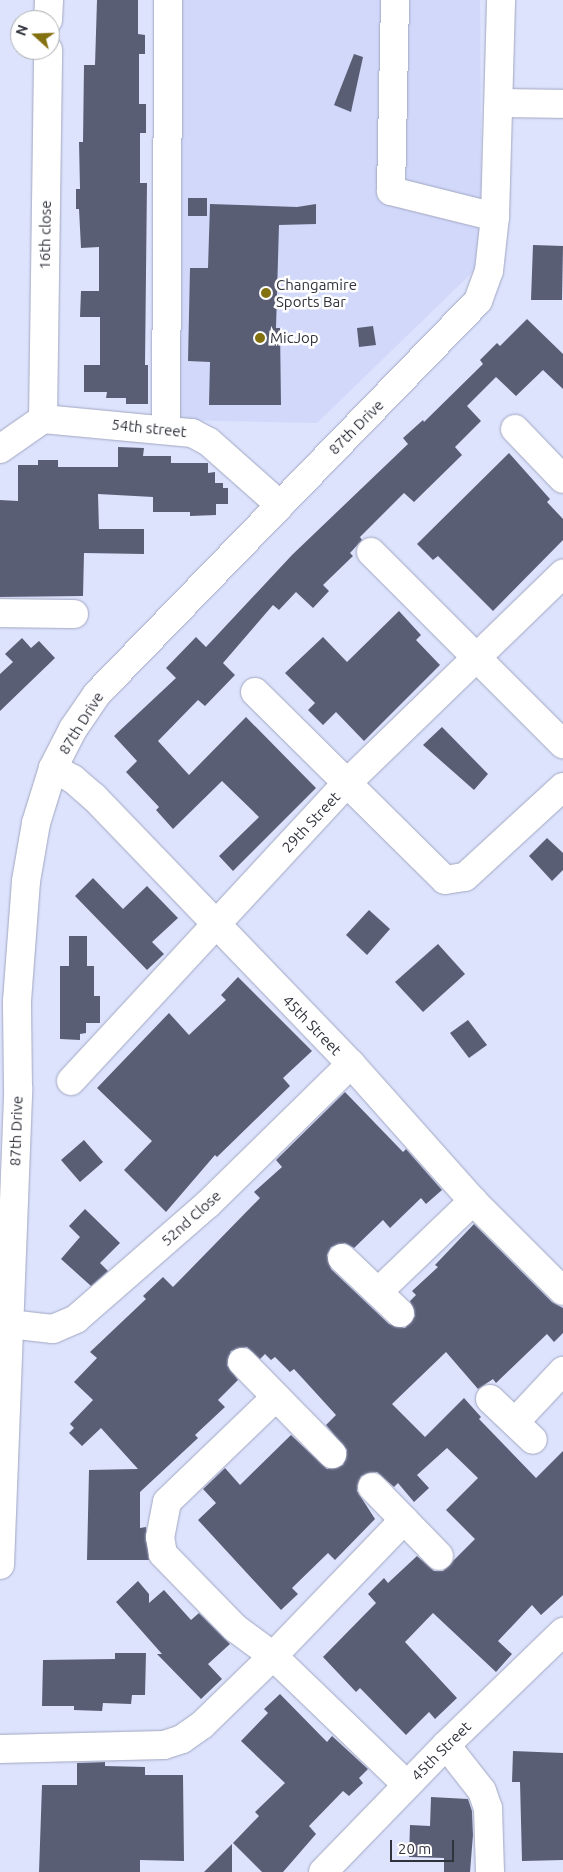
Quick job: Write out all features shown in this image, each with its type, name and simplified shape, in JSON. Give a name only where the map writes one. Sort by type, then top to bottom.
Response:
[{"type":"street","points":[[166,428],[168,0]]},
{"type":"street","points":[[395,0],[391,191],[495,217]]},
{"type":"street","name":"87th Drive","points":[[0,1565],[10,1324],[9,1001],[36,824],[53,768],[73,729],[97,694],[478,301],[489,271],[495,217],[501,0]]},
{"type":"street","name":"16th close","points":[[43,419],[48,60]]},
{"type":"street","points":[[499,103],[563,104]]},
{"type":"street","points":[[0,449],[43,419]]},
{"type":"street","name":"54th street","points":[[43,419],[166,428],[201,436],[280,505]]},
{"type":"street","points":[[516,429],[563,479]]},
{"type":"street","points":[[371,552],[563,744]]},
{"type":"street","name":"29th Street","points":[[71,1081],[347,783],[563,574]]},
{"type":"street","points":[[0,613],[74,614]]},
{"type":"street","points":[[255,692],[446,880],[465,877],[563,787]]},
{"type":"street","name":"45th Street","points":[[53,768],[73,779],[94,797],[350,1064],[473,1201],[563,1291]]},
{"type":"street","name":"52nd Close","points":[[10,1324],[52,1329],[76,1319],[208,1204],[350,1064]]},
{"type":"street","points":[[378,1292],[473,1201]]},
{"type":"street","points":[[342,1258],[400,1313]]},
{"type":"street","points":[[242,1362],[332,1454]]},
{"type":"street","points":[[490,1399],[524,1431],[563,1371]]},
{"type":"street","points":[[276,1398],[167,1502],[160,1537],[163,1554],[234,1628],[273,1656],[407,1785]]},
{"type":"street","points":[[372,1488],[439,1556]]},
{"type":"street","points":[[0,1749],[164,1745],[182,1739],[202,1725],[273,1656],[404,1520]]},
{"type":"street","name":"45th Street","points":[[323,1872],[446,1745],[563,1632]]},
{"type":"street","points":[[446,1745],[482,1791],[488,1808],[490,1872]]},
{"type":"shaded area","points":[[178,0],[480,0],[482,263],[317,423],[177,420]]},
{"type":"building","points":[[97,0],[138,0],[138,34],[145,35],[145,54],[139,54],[139,104],[146,104],[146,133],[140,133],[140,183],[147,183],[145,365],[148,365],[148,404],[126,404],[126,398],[106,398],[107,392],[84,392],[84,365],[100,365],[100,317],[80,317],[81,291],[99,291],[99,247],[81,248],[79,209],[76,209],[76,189],[80,189],[79,142],[83,142],[84,65],[95,65]]},
{"type":"building","points":[[354,54],[363,57],[351,112],[334,105]]},
{"type":"building","points":[[188,198],[207,198],[207,216],[188,216]]},
{"type":"building","points":[[210,204],[297,207],[316,204],[316,224],[279,225],[276,328],[280,328],[281,405],[209,405],[210,362],[188,361],[190,268],[208,268]]},
{"type":"building","points":[[533,245],[563,246],[562,300],[531,300]]},
{"type":"building","points":[[527,319],[563,354],[563,389],[543,370],[516,396],[496,377],[467,406],[481,421],[455,447],[462,455],[414,502],[404,493],[360,537],[362,540],[350,553],[353,556],[323,585],[329,591],[313,608],[296,592],[279,610],[273,605],[223,663],[235,675],[205,706],[198,700],[158,741],[189,775],[246,717],[316,788],[233,871],[219,856],[259,817],[222,781],[173,829],[156,810],[159,807],[126,772],[137,761],[114,736],[176,678],[166,668],[196,637],[206,647],[292,555],[408,444],[403,438],[423,420],[424,422],[483,364],[480,360],[497,343],[500,346]]},
{"type":"building","points":[[373,326],[376,345],[359,347],[357,328]]},
{"type":"building","points":[[118,447],[144,448],[143,456],[171,456],[171,463],[208,463],[208,473],[215,472],[215,483],[223,483],[223,488],[228,488],[228,504],[216,504],[216,515],[190,516],[190,512],[153,512],[153,497],[98,494],[99,529],[144,529],[144,554],[84,553],[83,596],[0,597],[0,500],[18,501],[18,465],[38,465],[38,460],[58,460],[58,467],[118,467]]},
{"type":"building","points":[[509,453],[550,499],[547,502],[563,519],[563,540],[493,611],[438,556],[433,560],[417,544]]},
{"type":"building","points":[[399,611],[421,635],[416,640],[440,665],[364,741],[336,712],[323,725],[308,710],[315,703],[285,673],[323,637],[347,662]]},
{"type":"building","points":[[22,638],[31,648],[39,641],[55,658],[0,711],[0,674],[13,662],[5,654]]},
{"type":"building","points":[[442,727],[488,774],[474,790],[423,745]]},
{"type":"building","points":[[547,838],[563,853],[563,870],[552,881],[529,856]]},
{"type":"building","points":[[93,878],[123,909],[147,886],[178,918],[152,942],[164,954],[147,970],[75,896]]},
{"type":"building","points":[[369,910],[390,929],[367,955],[346,935]]},
{"type":"building","points":[[69,936],[87,936],[87,966],[94,966],[94,996],[100,996],[100,1023],[86,1023],[86,1033],[80,1034],[80,1040],[60,1039],[60,966],[69,966]]},
{"type":"building","points":[[438,944],[465,974],[423,1012],[395,982]]},
{"type":"building","points":[[238,977],[312,1051],[283,1078],[290,1086],[217,1157],[215,1155],[166,1212],[124,1170],[152,1141],[97,1088],[169,1013],[189,1035],[226,1000],[221,995]]},
{"type":"building","points":[[468,1020],[487,1045],[469,1058],[450,1033]]},
{"type":"building","points":[[345,1092],[403,1152],[406,1149],[442,1190],[426,1204],[421,1198],[390,1228],[383,1220],[354,1248],[345,1243],[331,1247],[327,1255],[331,1269],[389,1324],[405,1328],[415,1316],[410,1301],[416,1295],[412,1291],[438,1267],[435,1265],[474,1224],[552,1302],[563,1308],[563,1333],[554,1342],[547,1334],[496,1383],[493,1379],[478,1389],[446,1352],[392,1404],[425,1437],[464,1398],[481,1417],[479,1419],[536,1478],[563,1451],[563,1595],[541,1615],[532,1605],[498,1641],[512,1654],[496,1672],[433,1613],[405,1642],[457,1698],[435,1719],[429,1712],[406,1735],[360,1688],[356,1692],[323,1657],[376,1603],[368,1594],[384,1578],[388,1583],[417,1556],[434,1571],[443,1571],[475,1539],[446,1510],[478,1478],[447,1448],[417,1475],[429,1488],[414,1502],[398,1483],[394,1487],[377,1472],[361,1476],[357,1491],[375,1519],[335,1560],[328,1553],[292,1588],[298,1594],[281,1610],[198,1520],[216,1503],[203,1489],[225,1468],[240,1485],[291,1435],[327,1469],[343,1465],[347,1450],[326,1425],[336,1415],[294,1369],[290,1372],[275,1357],[271,1360],[265,1354],[260,1359],[247,1347],[231,1351],[227,1365],[238,1380],[218,1400],[225,1407],[195,1435],[198,1438],[140,1492],[140,1528],[146,1527],[149,1560],[87,1560],[89,1470],[138,1469],[101,1428],[82,1446],[69,1433],[74,1428],[70,1424],[93,1400],[74,1382],[97,1358],[90,1352],[146,1299],[143,1296],[163,1277],[173,1287],[260,1198],[254,1192],[282,1167],[276,1160]]},
{"type":"building","points":[[84,1140],[103,1162],[80,1182],[61,1160]]},
{"type":"building","points":[[85,1209],[120,1243],[100,1263],[108,1271],[91,1286],[61,1259],[80,1237],[69,1226]]},
{"type":"building","points":[[138,1581],[149,1594],[149,1603],[164,1590],[191,1620],[199,1613],[230,1644],[208,1664],[222,1679],[201,1699],[157,1654],[162,1654],[116,1602]]},
{"type":"building","points":[[115,1653],[146,1653],[145,1695],[132,1695],[131,1704],[103,1703],[102,1711],[74,1710],[74,1706],[42,1706],[43,1660],[115,1659]]},
{"type":"building","points":[[280,1694],[327,1742],[332,1736],[368,1769],[359,1778],[363,1783],[349,1796],[343,1791],[309,1826],[316,1834],[283,1872],[262,1872],[233,1843],[259,1816],[255,1812],[285,1783],[241,1741],[268,1713],[264,1709]]},
{"type":"building","points":[[513,1751],[563,1753],[563,1860],[522,1861],[520,1782],[512,1782]]},
{"type":"building","points":[[105,1762],[105,1766],[145,1767],[145,1775],[183,1775],[184,1861],[140,1860],[140,1872],[39,1872],[42,1785],[77,1785],[77,1763]]},
{"type":"building","points":[[431,1797],[468,1799],[472,1811],[473,1835],[470,1872],[444,1872],[444,1858],[409,1857],[410,1825],[430,1826]]},
{"type":"building","points":[[232,1844],[232,1872],[204,1872]]},
{"type":"place","name":"Changamire Sports Bar","points":[[266,293]]},
{"type":"place","name":"MicJop","points":[[260,338]]}]
